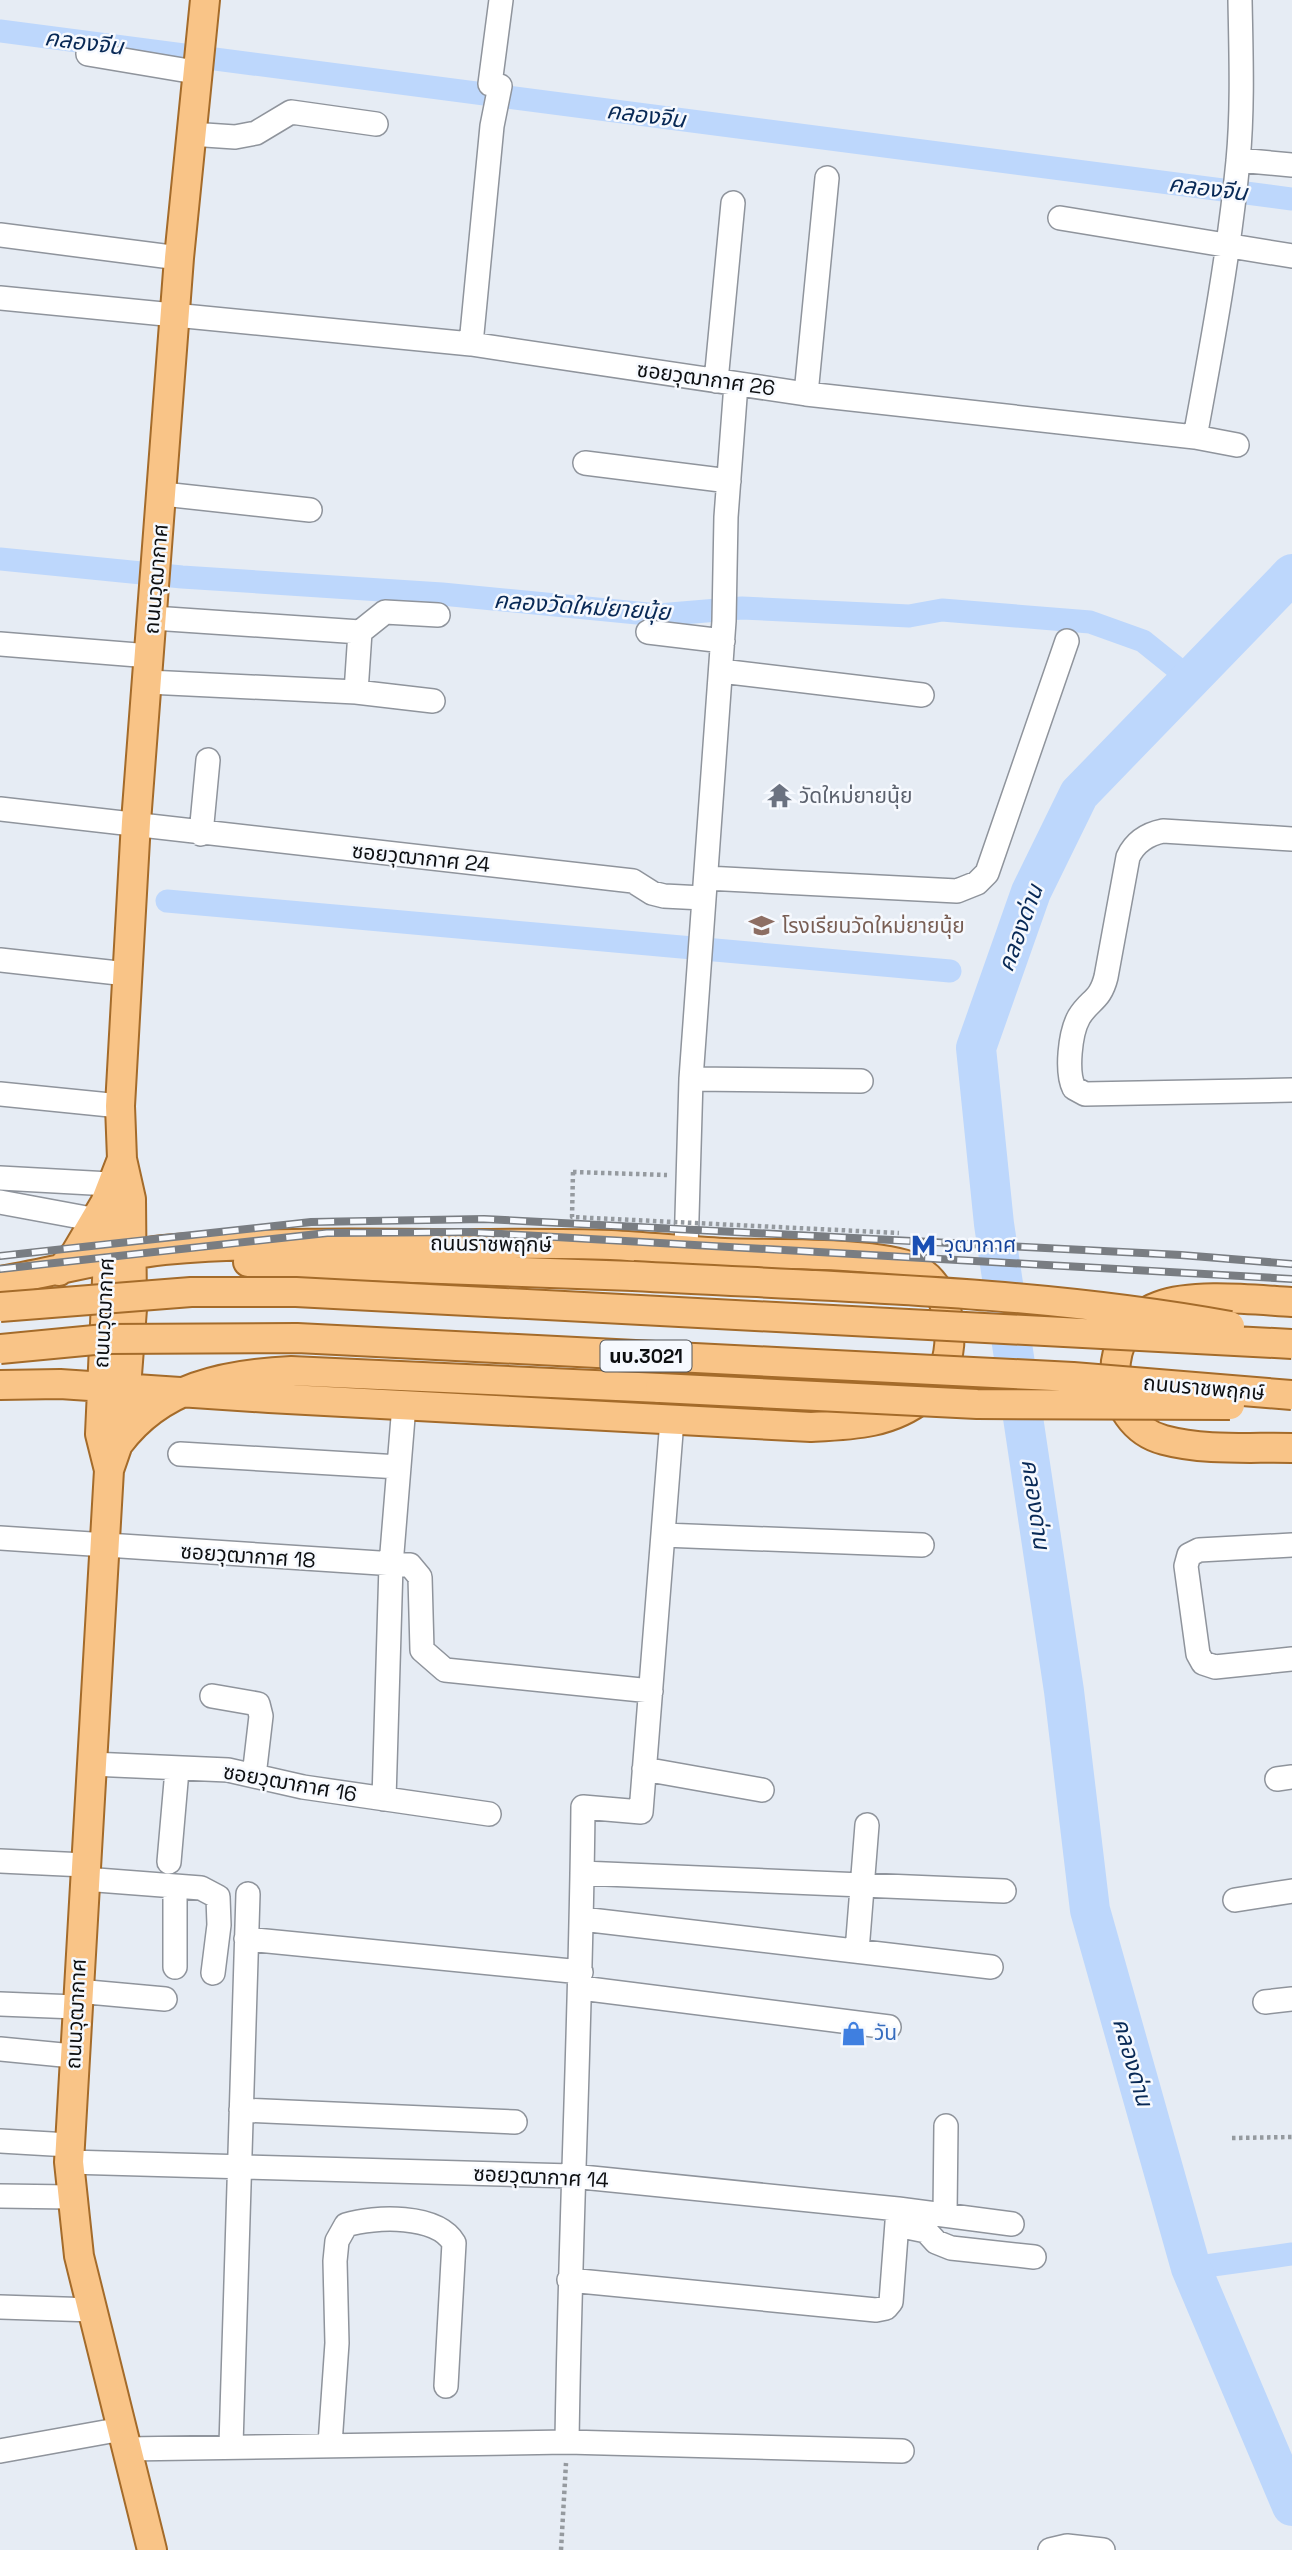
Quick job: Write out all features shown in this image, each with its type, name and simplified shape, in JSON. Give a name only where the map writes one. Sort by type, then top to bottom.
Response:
[{"type":"main road","name":"ถนนวุฒากาศ","points":[[152,2550],[79,2256],[71,2197],[69,2154],[120,1257],[111,1202],[122,1159],[120,1106],[136,822],[163,494],[174,313],[205,0]]},
{"type":"main road","points":[[59,1271],[111,1202],[144,1228],[165,1250],[239,1262],[633,1276],[1004,1297],[1178,1316],[1292,1338]]},
{"type":"main road","name":"ถนนราชพฤกษ์","points":[[0,1281],[165,1250],[274,1243],[611,1245],[872,1259],[914,1268],[936,1288],[947,1309],[948,1338],[944,1369],[927,1396],[902,1411],[869,1424],[811,1427],[60,1384],[0,1385]]},
{"type":"main road","name":"นบ.3021","points":[[0,1307],[191,1292],[296,1292],[1292,1344]]},
{"type":"main road","name":"ถนนราชพฤกษ์","points":[[1292,1302],[1189,1300],[1158,1306],[1132,1325],[1121,1339],[1115,1377],[1125,1412],[1138,1427],[1163,1440],[1210,1447],[1292,1448]]},
{"type":"main road","name":"ถนนราชพฤกษ์","points":[[0,1349],[105,1339],[297,1338],[1073,1377],[1292,1395]]},
{"type":"main road","points":[[60,1384],[77,1395],[109,1449],[136,1420],[183,1391],[248,1373],[291,1371],[1087,1407],[1292,1403]]},
{"type":"street","points":[[471,344],[492,126],[500,86],[490,84],[501,0]]},
{"type":"street","points":[[1195,437],[1228,244],[1238,160],[1242,86],[1240,0]]},
{"type":"street","points":[[88,54],[197,63]]},
{"type":"street","points":[[190,134],[234,137],[256,133],[291,112],[376,124]]},
{"type":"street","points":[[1238,160],[1292,165]]},
{"type":"street","points":[[806,394],[827,178]]},
{"type":"street","points":[[687,1251],[691,1079],[724,621],[729,481],[726,382],[733,203]]},
{"type":"street","points":[[1060,218],[1292,256]]},
{"type":"street","points":[[0,235],[179,258]]},
{"type":"street","name":"ซอยวุฒากาศ 26","points":[[0,298],[471,344],[806,394],[1195,437],[1237,445]]},
{"type":"street","points":[[585,463],[729,481]]},
{"type":"street","points":[[163,494],[310,510]]},
{"type":"street","points":[[153,618],[360,632],[385,612],[438,615]]},
{"type":"street","points":[[648,632],[724,621]]},
{"type":"street","points":[[356,692],[360,632]]},
{"type":"street","name":"ซอยวุฒากาศ 24","points":[[0,809],[136,822],[201,834],[633,881],[652,893],[664,896],[704,888],[957,891],[977,883],[987,873],[1067,641]]},
{"type":"street","points":[[0,644],[149,669],[433,701]]},
{"type":"street","points":[[721,671],[922,695]]},
{"type":"street","points":[[201,834],[208,761]]},
{"type":"street","points":[[1292,839],[1163,831],[1147,836],[1133,847],[1128,857],[1106,977],[1101,995],[1077,1022],[1070,1078],[1074,1088],[1085,1094],[1292,1090]]},
{"type":"street","points":[[0,960],[127,974]]},
{"type":"street","points":[[691,1079],[861,1081]]},
{"type":"street","points":[[0,1094],[120,1106]]},
{"type":"street","points":[[0,1178],[111,1202]]},
{"type":"street","points":[[0,1202],[111,1202]]},
{"type":"street","points":[[384,1799],[391,1565],[404,1405]]},
{"type":"street","points":[[567,2442],[572,2176],[581,1980],[583,1807],[641,1812],[672,1420]]},
{"type":"street","points":[[180,1454],[399,1468]]},
{"type":"street","points":[[663,1535],[922,1545]]},
{"type":"street","name":"ซอยวุฒากาศ 18","points":[[0,1538],[410,1566],[416,1569],[420,1577],[422,1650],[445,1670],[651,1691]]},
{"type":"street","points":[[1292,1545],[1199,1550],[1189,1555],[1186,1563],[1198,1654],[1203,1663],[1215,1667],[1292,1659]]},
{"type":"street","points":[[212,1696],[258,1704],[261,1716],[254,1776]]},
{"type":"street","name":"ซอยวุฒากาศ 16","points":[[91,1764],[177,1770],[228,1770],[303,1787],[489,1814]]},
{"type":"street","points":[[645,1769],[762,1790]]},
{"type":"street","points":[[169,1862],[177,1770]]},
{"type":"street","points":[[857,1951],[867,1825]]},
{"type":"street","points":[[0,1861],[201,1888],[218,1897],[219,1925],[213,1973]]},
{"type":"street","points":[[582,1873],[1004,1891]]},
{"type":"street","points":[[174,1886],[175,1967]]},
{"type":"street","points":[[1235,1900],[1292,1891]]},
{"type":"street","points":[[231,2445],[248,1894]]},
{"type":"street","points":[[582,1919],[991,1967]]},
{"type":"street","points":[[246,1938],[581,1980],[889,2027]]},
{"type":"street","points":[[0,2004],[77,1999],[165,1998]]},
{"type":"street","points":[[1265,2002],[1292,1999]]},
{"type":"street","points":[[0,2049],[73,2056]]},
{"type":"street","points":[[241,2110],[515,2122]]},
{"type":"street","points":[[945,2214],[946,2126]]},
{"type":"street","name":"ซอยวุฒากาศ 14","points":[[0,2141],[69,2154],[240,2167],[572,2176],[897,2217],[945,2214],[1012,2224]]},
{"type":"street","points":[[0,2196],[71,2197]]},
{"type":"street","points":[[569,2280],[876,2310],[886,2308],[891,2302],[897,2217],[926,2231],[936,2242],[951,2248],[1034,2258]]},
{"type":"street","points":[[330,2444],[337,2343],[335,2261],[337,2241],[346,2225],[359,2221],[424,2222],[437,2225],[450,2236],[454,2243],[455,2258],[446,2386]]},
{"type":"street","points":[[0,2306],[94,2310]]},
{"type":"street","points":[[0,2451],[125,2439],[231,2445],[567,2442],[902,2451]]},
{"type":"street","points":[[1050,2550],[1067,2546],[1103,2550]]},
{"type":"path","points":[[667,1175],[573,1172],[572,1217],[899,1233]]},
{"type":"path","points":[[1232,2138],[1292,2137]]},
{"type":"path","points":[[561,2550],[567,2442]]},
{"type":"waterway","name":"คลองจีน","points":[[0,31],[1292,199]]},
{"type":"waterway","name":"คลองวัดใหม่ยายนุ้ย","points":[[0,559],[182,577],[442,594],[658,615],[742,608],[909,616],[942,610],[1090,622],[1143,641],[1189,678]]},
{"type":"waterway","name":"คลองด่าน","points":[[1292,574],[1079,794],[1031,892],[976,1048],[994,1224],[1064,1691],[1090,1910],[1191,2268],[1292,2506]]},
{"type":"waterway","points":[[167,901],[950,971]]},
{"type":"waterway","points":[[1191,2268],[1292,2254]]},
{"type":"railway","points":[[0,1256],[311,1222],[484,1219],[1181,1255],[1292,1264]]},
{"type":"railway","points":[[0,1269],[327,1233],[467,1232],[1292,1279]]},
{"type":"place","name":"วัดใหม่ยายนุ้ย","points":[[779,796]]},
{"type":"place","name":"โรงเรียนวัดใหม่ยายนุ้ย","points":[[762,926]]},
{"type":"place","name":"วุฒากาศ","points":[[924,1245]]},
{"type":"place","name":"วัน","points":[[854,2033]]}]
